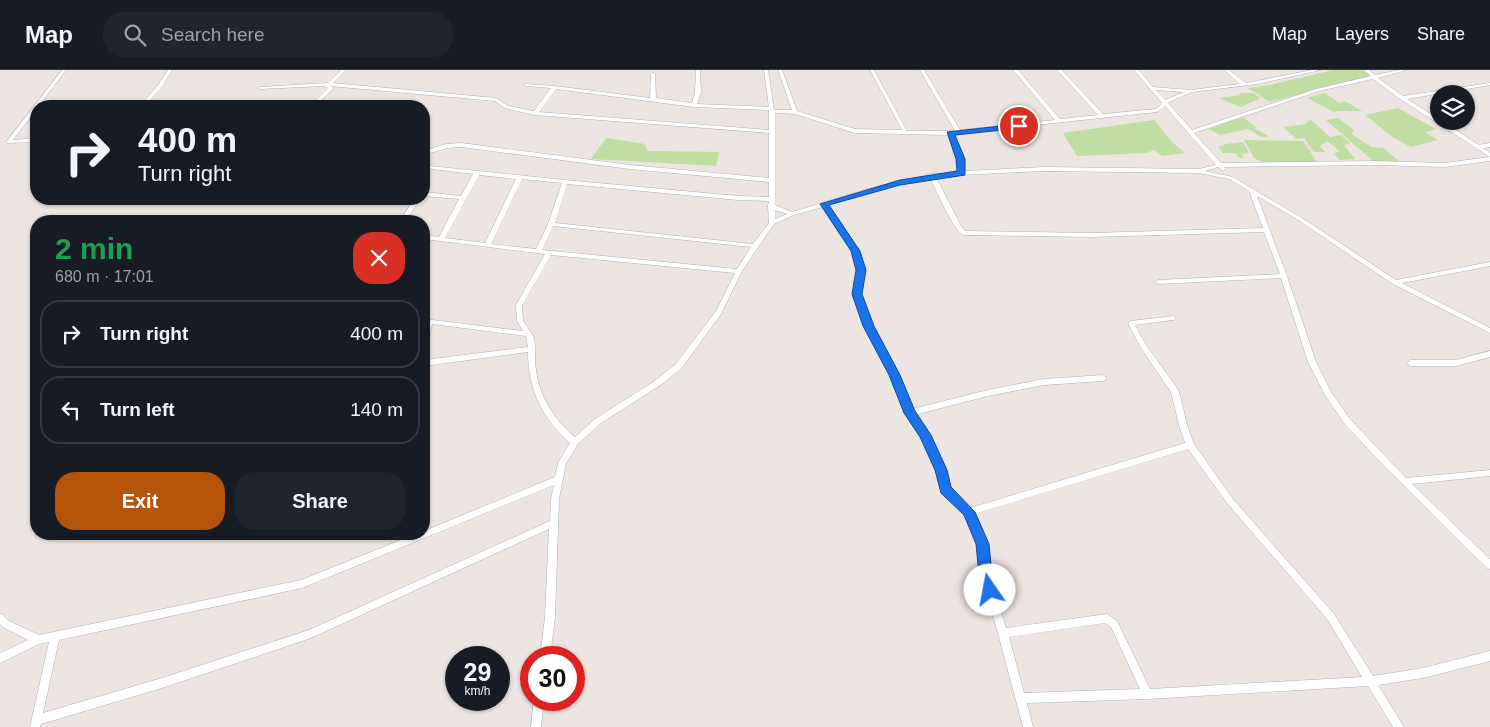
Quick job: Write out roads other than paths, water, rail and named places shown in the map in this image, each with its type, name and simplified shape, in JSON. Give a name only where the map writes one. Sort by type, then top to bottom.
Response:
[{"type":"street","points":[[41,100],[64,70]]},
{"type":"street","points":[[147,100],[160,86],[170,70]]},
{"type":"street","points":[[329,84],[344,70]]},
{"type":"street","points":[[694,105],[698,93],[698,70]]},
{"type":"street","points":[[766,70],[771,110],[772,224]]},
{"type":"street","points":[[780,70],[795,112]]},
{"type":"street","points":[[872,70],[906,133]]},
{"type":"street","points":[[922,70],[959,133]]},
{"type":"street","points":[[1014,70],[1060,121]]},
{"type":"street","points":[[1060,70],[1102,116]]},
{"type":"street","points":[[1136,70],[1231,178]]},
{"type":"street","points":[[1226,70],[1244,84]]},
{"type":"street","points":[[1152,88],[1191,91],[1244,84],[1303,71],[1319,70]]},
{"type":"street","points":[[1366,70],[1402,98],[1490,155]]},
{"type":"street","points":[[1191,132],[1318,90],[1405,70]]},
{"type":"street","points":[[653,74],[653,100]]},
{"type":"street","points":[[318,100],[330,88],[327,86],[329,84]]},
{"type":"street","points":[[260,88],[329,84],[496,100],[506,107],[535,114],[771,132]]},
{"type":"street","points":[[1402,98],[1490,84]]},
{"type":"street","points":[[527,86],[555,87],[694,105],[795,112],[855,132],[959,133],[1157,110],[1174,114]]},
{"type":"street","points":[[535,114],[555,87]]},
{"type":"street","points":[[1157,110],[1168,100],[1191,91]]},
{"type":"street","points":[[30,115],[9,142],[30,140]]},
{"type":"street","points":[[950,133],[960,159],[962,173]]},
{"type":"street","points":[[430,150],[446,146],[461,145],[630,167],[771,180]]},
{"type":"street","points":[[1478,147],[1490,145]]},
{"type":"street","points":[[1199,171],[1221,165],[1375,163],[1445,166],[1490,159]]},
{"type":"street","points":[[432,167],[771,202],[792,214]]},
{"type":"street","points":[[546,646],[550,617],[557,480],[562,463],[575,442],[598,421],[656,384],[678,367],[719,312],[739,271],[755,246],[772,224],[792,214],[871,190],[932,176],[1043,169],[1199,171],[1231,178],[1300,218],[1395,282],[1490,331]]},
{"type":"street","points":[[441,239],[477,173]]},
{"type":"street","points":[[932,176],[958,228],[963,233],[1091,235],[1266,230]]},
{"type":"street","points":[[488,244],[520,177]]},
{"type":"street","points":[[538,251],[551,224],[565,182]]},
{"type":"street","points":[[1252,191],[1284,276],[1312,362],[1328,393],[1347,420],[1405,481],[1490,565]]},
{"type":"street","points":[[430,195],[463,198]]},
{"type":"street","points":[[824,204],[855,251],[861,270],[857,294],[868,326],[895,375],[910,413],[925,435],[941,470],[946,490],[969,512],[983,544],[985,575],[1022,698],[1028,727]]},
{"type":"street","points":[[551,224],[755,246]]},
{"type":"street","points":[[430,238],[549,253],[739,271]]},
{"type":"street","points":[[549,253],[519,305],[520,321],[530,334],[532,370],[539,394],[552,417],[567,436],[575,442]]},
{"type":"street","points":[[1395,282],[1490,264]]},
{"type":"street","points":[[1158,282],[1284,276]]},
{"type":"street","points":[[1172,318],[1131,323],[1143,346],[1175,391],[1190,446],[1230,501],[1331,617],[1399,727]]},
{"type":"street","points":[[430,322],[530,334]]},
{"type":"street","points":[[430,362],[532,349]]},
{"type":"street","points":[[1411,364],[1456,364],[1490,354]]},
{"type":"street","points":[[910,413],[988,393],[1044,382],[1103,378]]},
{"type":"street","points":[[969,512],[1190,446]]},
{"type":"street","points":[[1405,481],[1490,473]]},
{"type":"street","points":[[430,532],[557,480]]},
{"type":"street","points":[[36,723],[311,634],[554,523]]},
{"type":"street","points":[[0,658],[38,640],[55,638],[302,584],[410,540]]},
{"type":"street","points":[[0,618],[6,624],[38,640]]},
{"type":"street","points":[[1003,633],[1107,618],[1114,624],[1147,694]]},
{"type":"street","points":[[36,723],[55,638]]},
{"type":"street","points":[[1022,698],[1147,694],[1371,681],[1423,674],[1490,656]]},
{"type":"street","points":[[536,727],[538,711]]}]
